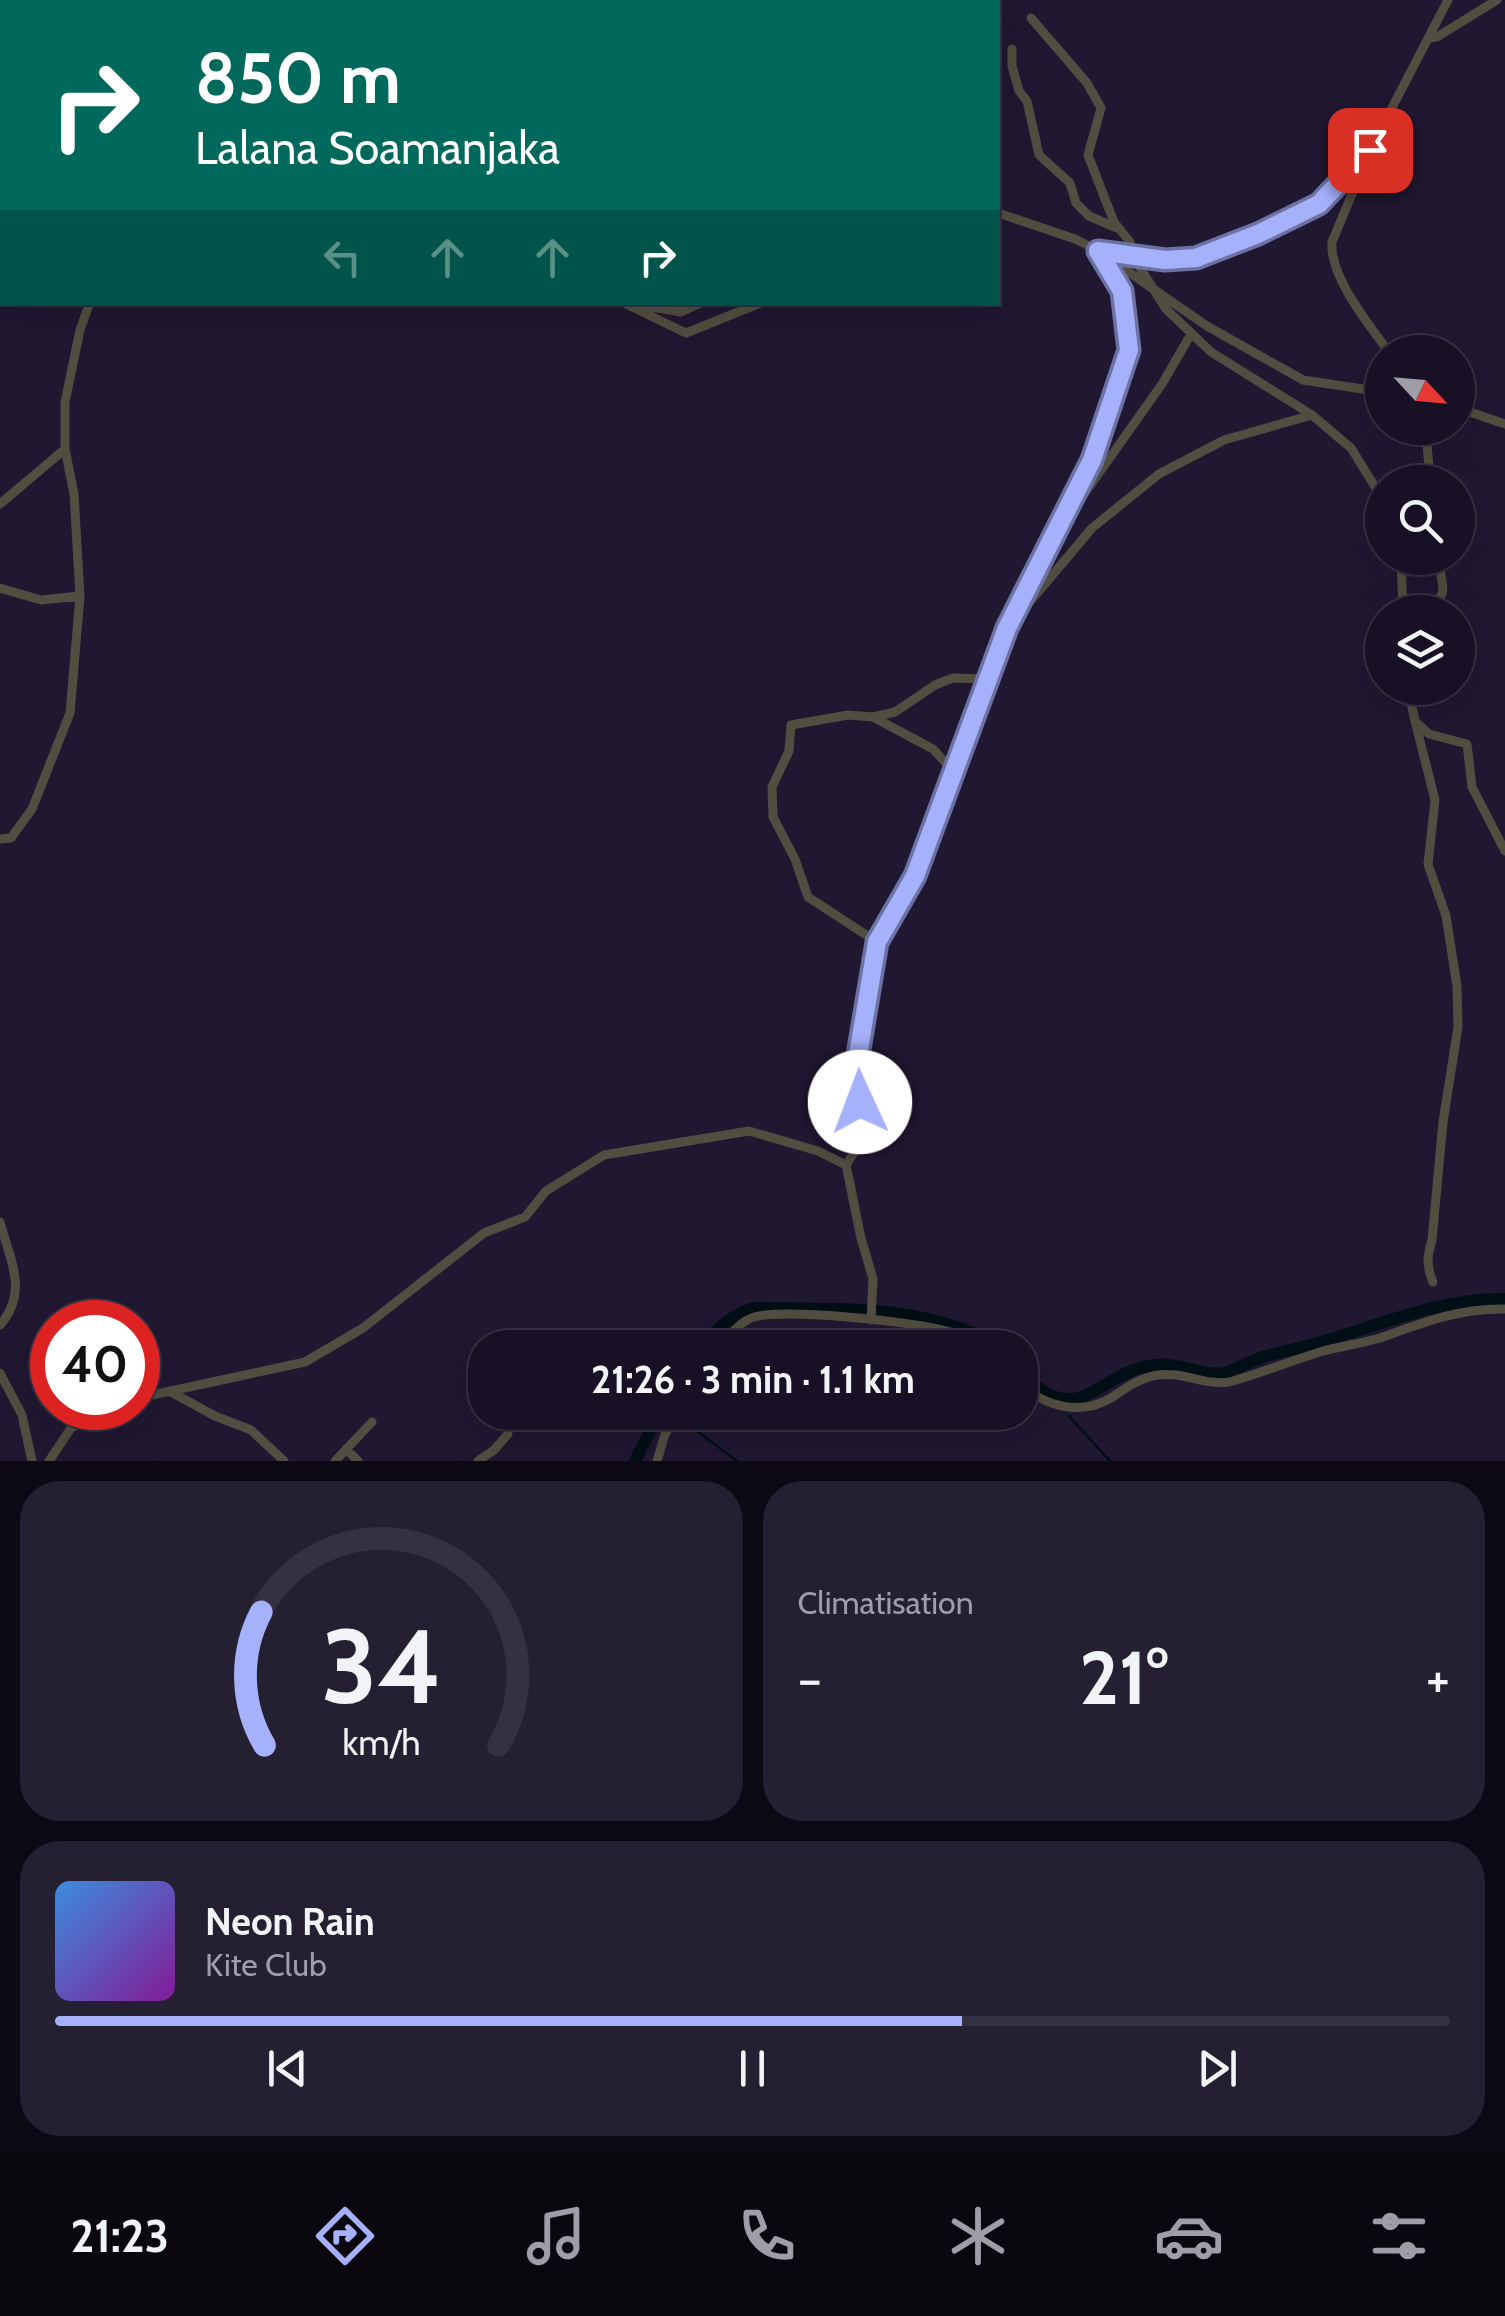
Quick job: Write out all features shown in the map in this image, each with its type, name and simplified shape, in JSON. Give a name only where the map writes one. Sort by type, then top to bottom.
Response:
[{"type":"street","points":[[1377,335],[1344,286],[1331,255],[1332,242],[1370,150],[1448,0]]},
{"type":"street","points":[[1428,38],[1437,37],[1497,0]]},
{"type":"street","points":[[1030,18],[1087,83],[1101,108],[1088,155],[1102,198],[1166,310],[1210,352],[1312,415],[1351,448],[1365,471]]},
{"type":"street","points":[[1012,50],[1012,66],[1026,101],[1039,154],[1070,183],[1076,203],[1089,216],[1120,229]]},
{"type":"street","points":[[1098,251],[1165,260],[1196,258],[1319,204],[1370,150]]},
{"type":"street","points":[[1000,214],[1075,239],[1098,251],[1207,326],[1303,380],[1365,389]]},
{"type":"street","points":[[871,1314],[873,1278],[846,1164],[864,1138],[856,1067],[877,942],[915,876],[986,679],[1007,628],[1092,460],[1129,350],[1122,291],[1098,251]]},
{"type":"street","points":[[0,840],[11,838],[32,809],[70,713],[80,596],[74,494],[65,449],[65,402],[89,305]]},
{"type":"street","points":[[629,305],[686,333],[756,305]]},
{"type":"street","points":[[640,305],[680,312],[697,305]]},
{"type":"street","points":[[1054,535],[1142,414],[1192,334]]},
{"type":"street","points":[[1475,414],[1505,424]]},
{"type":"street","points":[[1007,628],[1092,528],[1159,474],[1224,440],[1312,415]]},
{"type":"street","points":[[0,504],[65,449]]},
{"type":"street","points":[[0,588],[41,600],[80,596]]},
{"type":"street","points":[[877,942],[808,896],[795,859],[773,817],[772,786],[789,751],[791,725],[895,712],[935,685],[953,678],[986,679]]},
{"type":"street","points":[[1411,705],[1435,800],[1428,864],[1446,916],[1457,986],[1458,1027],[1432,1240],[1426,1257],[1433,1282]]},
{"type":"street","points":[[873,717],[933,749],[953,771]]},
{"type":"street","points":[[1414,721],[1428,734],[1466,744],[1472,788],[1505,852]]},
{"type":"street","points":[[160,1393],[305,1362],[363,1328],[484,1232],[525,1218],[546,1191],[604,1155],[749,1132],[818,1151],[846,1164]]},
{"type":"street","points":[[0,1222],[17,1284],[14,1308],[0,1325]]},
{"type":"street","points":[[1038,1394],[1074,1409],[1090,1408],[1128,1385],[1153,1376],[1174,1373],[1228,1383],[1430,1318],[1476,1308],[1505,1309]]},
{"type":"street","points":[[732,1330],[752,1318],[778,1315],[871,1314],[945,1330]]},
{"type":"street","points":[[0,1373],[22,1415],[32,1461]]},
{"type":"street","points":[[169,1391],[215,1416],[252,1430],[284,1461]]},
{"type":"street","points":[[335,1461],[372,1422]]},
{"type":"street","points":[[48,1461],[70,1430]]},
{"type":"street","points":[[656,1461],[668,1430]]},
{"type":"street","points":[[478,1461],[508,1434]]},
{"type":"street","points":[[346,1449],[358,1461]]},
{"type":"waterway","points":[[1038,1387],[1058,1398],[1073,1399],[1135,1370],[1155,1365],[1223,1373],[1266,1356],[1434,1308],[1505,1299]]},
{"type":"waterway","points":[[718,1330],[754,1308],[881,1311],[964,1330]]},
{"type":"waterway","points":[[1069,1416],[1110,1461]]},
{"type":"waterway","points":[[635,1461],[651,1430]]},
{"type":"waterway","points":[[696,1430],[737,1461]]},
{"type":"route","points":[[860,1102],[856,1067],[877,942],[915,876],[986,679],[1007,628],[1092,460],[1129,350],[1122,291],[1098,251],[1165,260],[1196,258],[1319,204],[1370,150]]}]
